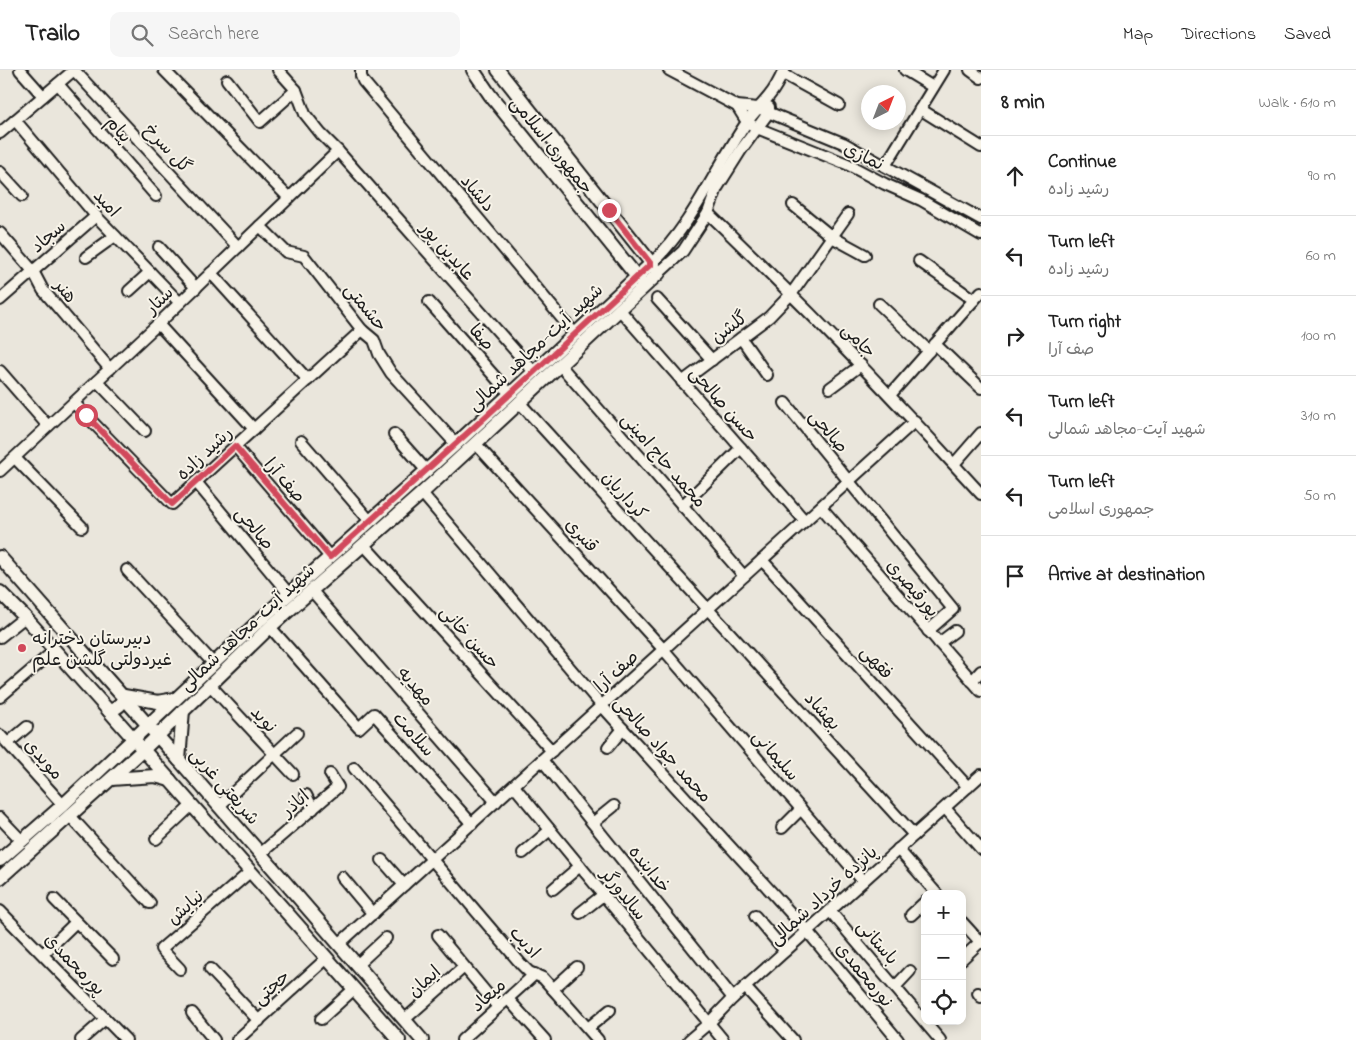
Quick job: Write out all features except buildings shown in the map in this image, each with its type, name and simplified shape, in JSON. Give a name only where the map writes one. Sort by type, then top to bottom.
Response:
[{"type":"main road","name":"جمهوری اسلامی","points":[[473,70],[502,110],[640,282]]},
{"type":"main road","name":"جمهوری اسلامی","points":[[498,70],[655,268]]},
{"type":"main road","points":[[502,110],[519,96]]},
{"type":"main road","name":"شهید آیت-مجاهد شمالی","points":[[192,693],[210,686],[270,627],[422,494],[475,443],[534,372],[575,334],[655,268]]},
{"type":"main road","name":"شهید آیت-مجاهد شمالی","points":[[66,811],[111,779],[158,736],[180,705],[192,693],[214,664],[289,594],[456,444],[514,398],[560,365],[619,309],[640,282]]},
{"type":"main road","name":"شریعتی غربی","points":[[0,557],[124,696],[147,725],[422,1040]]},
{"type":"main road","name":"شریعتی غربی","points":[[0,592],[55,650],[400,1040]]},
{"type":"main road","points":[[109,711],[122,704],[124,696],[180,705],[179,760]]},
{"type":"main road","name":"شهید آیت-مجاهد شمالی","points":[[66,811],[147,725],[180,705]]},
{"type":"main road","points":[[111,779],[149,776],[170,780]]},
{"type":"main road","points":[[0,860],[22,841],[66,811]]},
{"type":"main road","points":[[0,878],[66,811]]},
{"type":"street","points":[[20,70],[43,96]]},
{"type":"street","points":[[2,129],[74,70]]},
{"type":"street","name":"گل سرخ","points":[[74,70],[238,247]]},
{"type":"street","points":[[164,70],[289,198]]},
{"type":"street","points":[[227,80],[260,122],[296,90],[278,70]]},
{"type":"street","name":"دلشاد","points":[[361,70],[363,81],[575,334]]},
{"type":"street","name":"نمازی","points":[[669,70],[737,106],[758,108],[843,143],[981,219]]},
{"type":"street","points":[[905,70],[934,87]]},
{"type":"street","points":[[885,166],[944,70]]},
{"type":"street","points":[[970,70],[981,78]]},
{"type":"street","points":[[769,112],[770,96],[783,72],[839,105]]},
{"type":"street","name":"پیام","points":[[58,84],[156,196]]},
{"type":"street","name":"عابدین پور","points":[[296,90],[305,114],[321,134],[534,372]]},
{"type":"street","name":"شهید آیت-مجاهد شمالی","points":[[655,268],[696,208],[705,188],[747,122],[770,96]]},
{"type":"street","name":"نمازی","points":[[737,106],[747,122],[757,128],[847,164],[921,200],[981,235]]},
{"type":"street","points":[[920,109],[981,147]]},
{"type":"street","name":"شهید آیت-مجاهد شمالی","points":[[655,268],[683,250],[708,213],[717,188],[769,112]]},
{"type":"street","name":"امید","points":[[15,120],[96,216],[180,303]]},
{"type":"street","name":"ستار","points":[[0,471],[158,324],[338,151]]},
{"type":"street","points":[[0,172],[22,196]]},
{"type":"street","points":[[793,205],[832,237],[865,255]]},
{"type":"street","name":"جامی","points":[[708,213],[792,293],[915,421],[981,494]]},
{"type":"street","name":"گلشن","points":[[682,382],[769,317],[792,293],[848,214]]},
{"type":"street","name":"سجاد","points":[[0,300],[96,216]]},
{"type":"street","name":"حشمتی","points":[[260,226],[286,252],[304,256],[362,330],[374,340],[379,354],[391,373],[456,444]]},
{"type":"street","points":[[86,257],[115,236]]},
{"type":"street","name":"هنر","points":[[2,237],[33,271],[43,290],[110,369]]},
{"type":"street","points":[[159,247],[196,288]]},
{"type":"street","points":[[890,395],[978,296],[919,262]]},
{"type":"street","points":[[129,291],[150,272]]},
{"type":"street","points":[[211,273],[308,380]]},
{"type":"street","points":[[657,299],[712,360]]},
{"type":"street","name":"صفا","points":[[429,302],[514,398]]},
{"type":"street","points":[[879,304],[981,388]]},
{"type":"street","name":"حسن صالحی","points":[[619,309],[805,521]]},
{"type":"street","points":[[158,324],[254,429]]},
{"type":"street","name":"رشید زاده","points":[[74,402],[172,504],[362,330]]},
{"type":"street","points":[[740,338],[767,375]]},
{"type":"street","name":"محمد حاج امینی","points":[[560,365],[744,576]]},
{"type":"street","points":[[830,388],[861,365]]},
{"type":"street","points":[[0,371],[48,426]]},
{"type":"street","points":[[97,380],[145,430]]},
{"type":"street","name":"کرداریان","points":[[514,398],[708,609]]},
{"type":"street","name":"صالحی","points":[[784,403],[953,609],[928,631]]},
{"type":"street","name":"صف آرا","points":[[339,944],[915,421]]},
{"type":"street","points":[[954,464],[981,433]]},
{"type":"street","points":[[394,434],[426,470]]},
{"type":"street","points":[[301,441],[370,521]]},
{"type":"street","name":"قنبری","points":[[475,443],[664,650]]},
{"type":"street","name":"صف آرا","points":[[235,446],[330,557]]},
{"type":"street","points":[[682,506],[741,448]]},
{"type":"street","points":[[15,458],[82,527]]},
{"type":"street","name":"صالحی","points":[[196,482],[289,594]]},
{"type":"street","name":"محمد جواد صالحی","points":[[422,494],[602,706],[807,931]]},
{"type":"street","name":"پورقیصری","points":[[820,507],[981,691]]},
{"type":"street","name":"حسن خانی","points":[[364,545],[552,751]]},
{"type":"street","name":"فقهی","points":[[762,560],[968,787]]},
{"type":"street","points":[[127,570],[214,664]]},
{"type":"street","name":"مهدیه","points":[[312,591],[496,802]]},
{"type":"street","name":"بهشاد","points":[[708,609],[914,835]]},
{"type":"street","points":[[0,637],[25,617]]},
{"type":"street","name":"سلامت","points":[[270,627],[359,728],[374,714],[472,824]]},
{"type":"street","points":[[939,643],[955,631]]},
{"type":"street","points":[[0,697],[55,650]]},
{"type":"street","name":"سلیمانی","points":[[664,650],[863,881]]},
{"type":"street","points":[[972,681],[981,671]]},
{"type":"street","name":"نوید","points":[[210,686],[293,774]]},
{"type":"street","points":[[8,743],[27,727]]},
{"type":"street","points":[[608,747],[623,729]]},
{"type":"street","points":[[219,806],[296,733]]},
{"type":"street","name":"مویدی","points":[[0,735],[150,903]]},
{"type":"street","name":"خدابنده","points":[[542,760],[733,998]]},
{"type":"street","name":"ادیب","points":[[354,768],[521,964],[529,972],[543,978],[598,1040]]},
{"type":"street","name":"اباذر","points":[[260,854],[338,787],[330,774]]},
{"type":"street","name":"پانزده خرداد شمالی","points":[[689,1040],[745,987],[981,775]]},
{"type":"street","name":"سالدورگر","points":[[514,786],[723,1040]]},
{"type":"street","points":[[306,795],[313,809]]},
{"type":"street","points":[[156,839],[192,805]]},
{"type":"street","points":[[593,823],[614,806]]},
{"type":"street","points":[[945,808],[981,850]]},
{"type":"street","points":[[782,828],[801,810]]},
{"type":"street","points":[[0,818],[22,841]]},
{"type":"street","points":[[523,853],[550,830]]},
{"type":"street","points":[[898,849],[933,890]]},
{"type":"street","points":[[382,860],[404,885]]},
{"type":"street","points":[[553,889],[580,866]]},
{"type":"street","name":"نیایش","points":[[180,969],[162,949],[250,872]]},
{"type":"street","points":[[342,877],[373,914]]},
{"type":"street","points":[[580,913],[604,895]]},
{"type":"street","points":[[54,899],[113,959]]},
{"type":"street","points":[[911,915],[921,906]]},
{"type":"street","name":"پورمحمدی","points":[[0,911],[126,1040]]},
{"type":"street","name":"باستانی","points":[[830,911],[940,1040]]},
{"type":"street","points":[[755,916],[785,951]]},
{"type":"street","points":[[43,954],[76,922]]},
{"type":"street","points":[[966,926],[980,942],[966,955]]},
{"type":"street","name":"نورمحمدی","points":[[807,931],[898,1040]]},
{"type":"street","points":[[438,935],[498,1007]]},
{"type":"street","points":[[357,965],[386,938]]},
{"type":"street","name":"حجتی","points":[[238,1040],[327,958]]},
{"type":"street","name":"ایمان","points":[[404,1020],[464,967]]},
{"type":"street","points":[[553,989],[577,967]]},
{"type":"street","points":[[210,969],[259,1021]]},
{"type":"street","points":[[894,987],[910,971]]},
{"type":"street","name":"میعاد","points":[[462,1040],[535,974]]},
{"type":"street","points":[[745,987],[793,1040]]},
{"type":"street","points":[[321,1019],[354,989]]},
{"type":"street","points":[[508,999],[545,1040]]},
{"type":"street","points":[[588,1028],[610,1010]]},
{"type":"street","points":[[192,1012],[214,1040]]},
{"type":"street","points":[[80,1040],[105,1019]]},
{"type":"place","name":"دبیرستان دخترانه غیردولتی گلشن علم","points":[[22,648]]},
{"type":"route","points":[[86,415],[172,504],[235,446],[330,557],[651,264],[609,210]]}]
